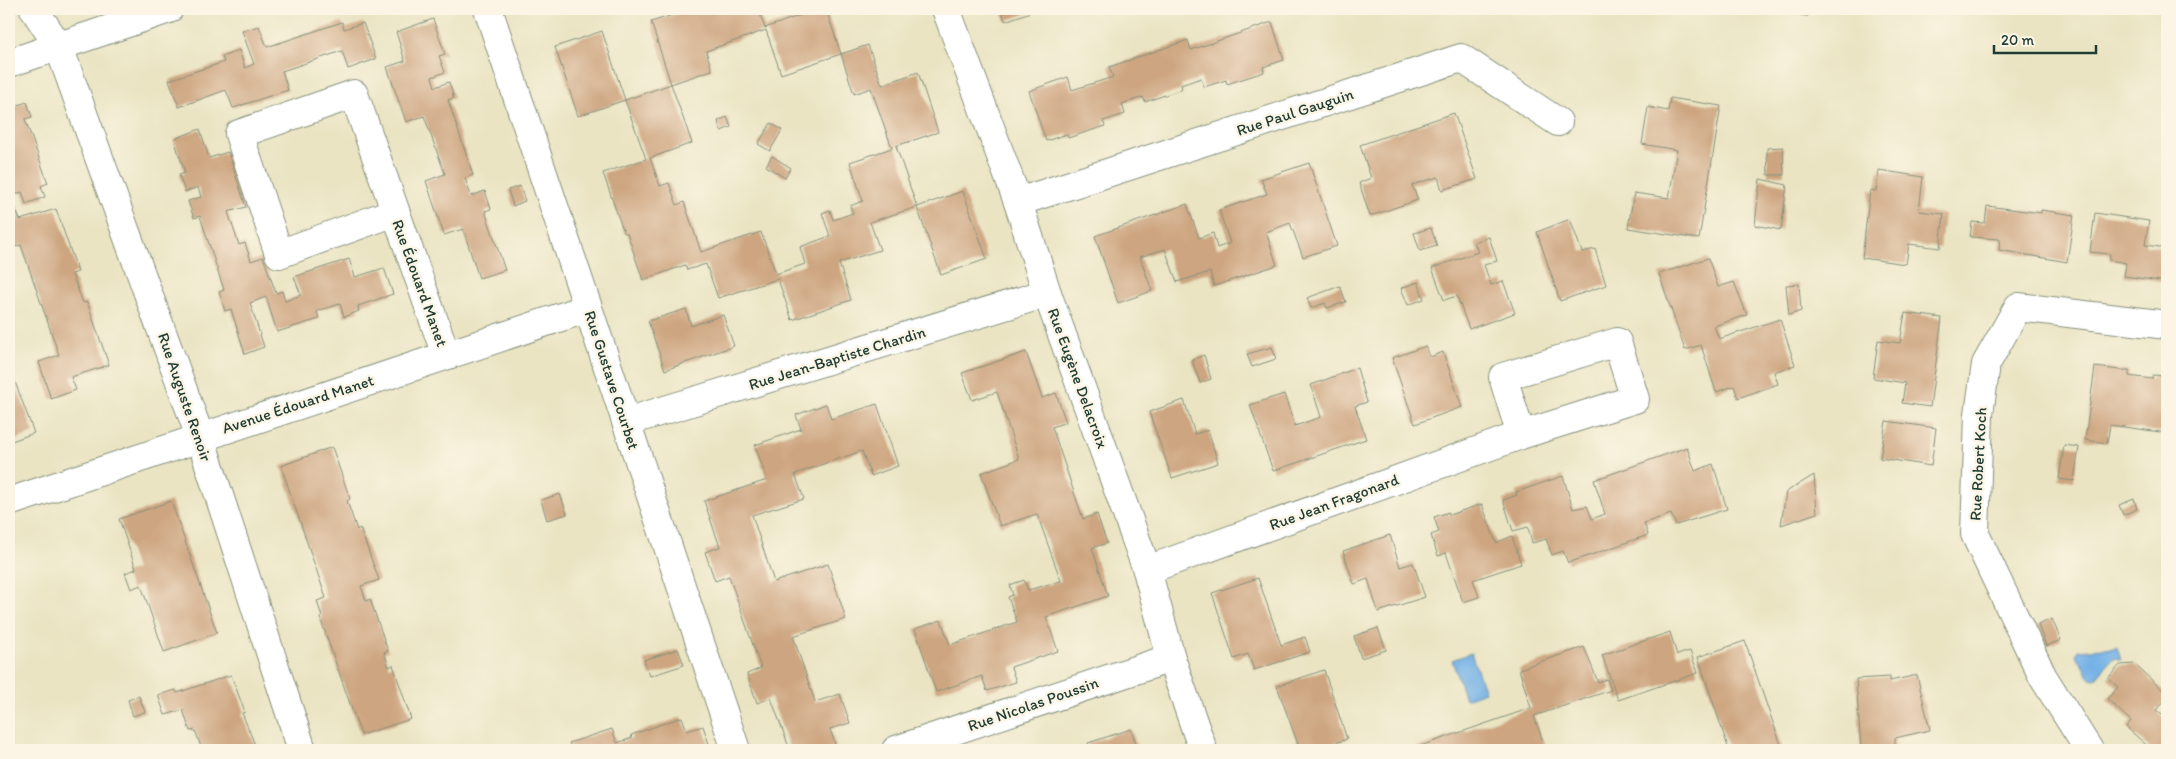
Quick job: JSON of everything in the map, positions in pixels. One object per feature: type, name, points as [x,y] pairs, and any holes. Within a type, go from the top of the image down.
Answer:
[{"type":"street","name":"Rue Auguste Renoir","points":[[34,9],[59,47],[200,436],[302,750]]},
{"type":"street","points":[[9,63],[169,9]]},
{"type":"street","name":"Rue Eugène Delacroix","points":[[946,9],[1018,202],[1047,293],[1147,570],[1171,658],[1203,750]]},
{"type":"street","name":"Rue Gustave Courbet","points":[[492,10],[588,308],[736,750]]},
{"type":"street","name":"Rue Paul Gauguin","points":[[1018,202],[1461,58],[1558,122]]},
{"type":"street","name":"Rue Édouard Manet","points":[[395,212],[280,254],[239,134],[354,94],[446,355]]},
{"type":"street","name":"Rue Jean-Baptiste Chardin","points":[[626,422],[1047,293]]},
{"type":"street","name":"Rue Robert Koch","points":[[2089,750],[2043,677],[1975,534],[1979,414],[1986,364],[2018,307],[2167,325]]},
{"type":"street","name":"Avenue Édouard Manet","points":[[9,502],[200,436],[588,308]]},
{"type":"street","name":"Rue Jean Fragonard","points":[[1147,570],[1521,435],[1635,399],[1617,342],[1503,377],[1521,435]]},
{"type":"street","name":"Rue Nicolas Poussin","points":[[896,750],[1171,658]]},
{"type":"water","points":[[2117,647],[2121,659],[2113,658],[2095,679],[2090,678],[2076,655],[2078,650]]},
{"type":"water","points":[[1471,653],[1485,692],[1465,699],[1452,660]]},
{"type":"building","points":[[691,9],[758,9],[765,28],[818,9],[826,9],[841,54],[781,74],[766,30],[706,51],[712,70],[671,84],[651,22]]},
{"type":"building","points":[[1001,9],[1039,9],[1005,21]]},
{"type":"building","points":[[1766,9],[1809,9],[1808,16]]},
{"type":"building","points":[[433,19],[445,54],[439,56],[445,72],[432,77],[435,87],[449,82],[454,98],[448,100],[473,175],[465,178],[471,196],[485,191],[491,209],[485,211],[505,270],[479,278],[463,229],[444,235],[426,181],[445,174],[424,116],[406,122],[387,67],[405,61],[396,32]]},
{"type":"building","points":[[342,22],[344,29],[363,23],[376,59],[348,69],[342,51],[282,71],[288,90],[233,108],[226,90],[179,107],[169,80],[224,62],[222,57],[239,50],[245,68],[254,64],[242,31],[259,26],[267,47]]},
{"type":"building","points":[[1272,22],[1284,60],[1263,67],[1264,72],[1227,84],[1226,80],[1204,87],[1201,78],[1181,85],[1182,89],[1145,102],[1143,97],[1122,104],[1125,114],[1103,121],[1105,126],[1068,138],[1067,134],[1046,141],[1029,91],[1068,77],[1072,90],[1113,77],[1109,67],[1188,40],[1191,50]]},
{"type":"building","points":[[602,31],[625,100],[578,116],[555,47]]},
{"type":"building","points":[[868,45],[882,85],[918,72],[938,132],[896,146],[917,207],[870,222],[880,250],[839,263],[851,300],[792,320],[778,279],[718,298],[706,264],[687,270],[685,265],[643,280],[603,173],[646,159],[625,100],[671,84],[692,143],[650,158],[660,186],[669,183],[677,205],[684,202],[701,252],[761,232],[776,274],[805,264],[800,247],[830,236],[822,213],[830,210],[833,220],[853,213],[850,206],[863,201],[850,162],[892,148],[871,88],[854,94],[841,54]]},
{"type":"building","points":[[1670,98],[1721,106],[1699,239],[1628,228],[1634,193],[1669,198],[1677,150],[1642,144],[1648,107],[1668,111]]},
{"type":"building","points":[[27,102],[32,117],[25,119],[48,183],[41,186],[45,197],[26,204],[22,192],[11,196],[20,220],[56,209],[78,272],[72,274],[83,303],[87,302],[109,365],[71,377],[76,390],[51,399],[39,362],[59,355],[21,245],[9,249],[9,108]]},
{"type":"building","points":[[1454,113],[1477,179],[1442,190],[1438,177],[1412,185],[1418,200],[1370,216],[1359,183],[1371,178],[1360,145]]},
{"type":"building","points":[[727,117],[731,127],[721,131],[718,121]]},
{"type":"building","points":[[771,123],[782,130],[770,151],[758,144]]},
{"type":"building","points":[[200,129],[209,158],[228,152],[246,207],[228,212],[239,245],[245,243],[251,261],[263,257],[276,293],[282,291],[285,301],[301,295],[294,277],[349,259],[355,277],[384,268],[393,294],[358,306],[359,311],[344,317],[340,304],[317,311],[319,319],[277,332],[266,297],[250,303],[264,347],[245,354],[231,309],[225,311],[219,292],[224,290],[200,216],[194,218],[188,201],[201,197],[198,187],[185,192],[179,175],[185,173],[174,139]]},
{"type":"building","points":[[1783,147],[1784,175],[1768,175],[1767,148]]},
{"type":"building","points":[[772,156],[791,168],[785,178],[766,166]]},
{"type":"building","points":[[1309,163],[1337,246],[1303,257],[1290,223],[1266,232],[1277,265],[1214,286],[1210,272],[1177,282],[1165,249],[1140,257],[1152,291],[1118,303],[1095,236],[1187,204],[1199,238],[1213,233],[1217,248],[1230,243],[1219,210],[1267,194],[1261,179]]},
{"type":"building","points":[[1879,170],[1923,177],[1919,211],[1944,214],[1940,248],[1909,244],[1906,264],[1862,258],[1870,190],[1876,191]]},
{"type":"building","points":[[1760,179],[1787,185],[1781,230],[1755,225]]},
{"type":"building","points":[[520,186],[525,201],[513,206],[508,190]]},
{"type":"building","points":[[963,191],[987,259],[941,275],[917,207]]},
{"type":"building","points":[[1987,206],[2041,213],[2041,210],[2074,215],[2067,262],[1999,250],[2000,239],[1970,237],[1972,222],[1985,223]]},
{"type":"building","points":[[2095,213],[2149,221],[2145,245],[2167,248],[2167,282],[2124,276],[2126,263],[2109,260],[2110,254],[2090,252]]},
{"type":"building","points":[[1570,219],[1582,252],[1595,249],[1606,285],[1560,301],[1537,232]]},
{"type":"building","points":[[1431,228],[1437,246],[1420,251],[1414,233]]},
{"type":"building","points":[[1489,237],[1497,261],[1484,265],[1491,285],[1503,281],[1515,313],[1469,329],[1457,296],[1444,300],[1432,268],[1478,252],[1474,242]]},
{"type":"building","points":[[1708,258],[1718,287],[1734,282],[1747,315],[1714,326],[1719,339],[1780,319],[1795,365],[1774,372],[1778,384],[1738,398],[1734,386],[1716,392],[1701,345],[1685,350],[1659,274]]},
{"type":"building","points":[[1418,282],[1424,299],[1408,305],[1401,288]]},
{"type":"building","points":[[1799,284],[1801,311],[1789,315],[1786,285]]},
{"type":"building","points":[[1340,286],[1346,302],[1327,308],[1325,303],[1311,308],[1307,298]]},
{"type":"building","points":[[686,309],[691,326],[723,315],[734,346],[665,370],[648,321]]},
{"type":"building","points":[[1905,313],[1942,318],[1930,407],[1902,403],[1905,383],[1873,378],[1878,340],[1900,343]]},
{"type":"building","points":[[1426,346],[1430,357],[1443,352],[1462,407],[1415,424],[1392,358]]},
{"type":"building","points":[[1272,347],[1276,359],[1252,367],[1247,354]]},
{"type":"building","points":[[1026,352],[1042,398],[1056,393],[1066,422],[1052,427],[1083,519],[1097,514],[1107,543],[1092,548],[1108,596],[1046,617],[1058,651],[1011,667],[1016,682],[987,691],[982,676],[936,692],[915,629],[941,620],[950,645],[1017,622],[1008,597],[1013,595],[1010,585],[1024,580],[1028,590],[1061,581],[1037,514],[1000,526],[981,473],[1019,459],[997,392],[972,400],[962,373]]},
{"type":"building","points":[[1204,355],[1211,379],[1200,383],[1192,360]]},
{"type":"building","points":[[2095,367],[2129,371],[2129,376],[2152,379],[2153,375],[2167,376],[2167,433],[2110,425],[2107,443],[2085,440]]},
{"type":"building","points":[[1357,368],[1367,402],[1355,406],[1366,439],[1273,471],[1250,405],[1284,394],[1295,426],[1321,417],[1311,385]]},
{"type":"building","points":[[11,371],[34,433],[9,442],[9,372]]},
{"type":"building","points":[[1184,400],[1195,434],[1208,430],[1218,463],[1172,478],[1149,412]]},
{"type":"building","points":[[826,404],[831,419],[877,404],[898,466],[871,476],[862,451],[829,462],[795,474],[804,499],[752,515],[774,582],[828,564],[846,619],[793,636],[815,702],[840,694],[850,723],[830,729],[836,747],[827,750],[790,750],[771,698],[757,703],[747,674],[761,668],[729,576],[715,581],[705,552],[720,547],[704,501],[767,480],[755,445],[801,429],[796,415]]},
{"type":"building","points":[[1886,421],[1936,428],[1931,466],[1880,458]]},
{"type":"building","points":[[2064,445],[2079,447],[2074,481],[2059,479]]},
{"type":"building","points":[[332,447],[350,499],[347,501],[357,530],[360,528],[379,580],[361,586],[366,601],[370,599],[388,651],[384,652],[389,667],[393,665],[411,719],[361,735],[320,618],[322,617],[317,601],[326,598],[281,466]]},
{"type":"building","points":[[1687,447],[1695,471],[1713,464],[1727,509],[1676,525],[1671,514],[1644,523],[1648,535],[1568,563],[1563,551],[1552,555],[1546,539],[1532,543],[1528,527],[1513,531],[1503,500],[1517,495],[1516,492],[1563,476],[1573,509],[1587,506],[1592,519],[1605,514],[1594,480]]},
{"type":"building","points":[[1814,475],[1817,513],[1781,525],[1786,492]]},
{"type":"building","points":[[560,494],[567,514],[547,520],[541,500]]},
{"type":"building","points":[[2134,499],[2137,509],[2123,515],[2119,505]]},
{"type":"building","points":[[171,501],[217,633],[164,652],[141,585],[131,589],[125,573],[136,569],[119,519]]},
{"type":"building","points":[[1482,504],[1496,543],[1512,536],[1521,564],[1473,580],[1479,597],[1463,602],[1446,553],[1438,556],[1431,535],[1439,532],[1434,517],[1449,512],[1449,515]]},
{"type":"building","points":[[1390,535],[1400,567],[1413,563],[1425,597],[1378,612],[1368,579],[1354,584],[1343,551]]},
{"type":"building","points":[[1258,578],[1281,645],[1305,637],[1310,652],[1254,670],[1248,654],[1234,659],[1212,593]]},
{"type":"building","points":[[2052,619],[2061,640],[2046,646],[2038,625]]},
{"type":"building","points":[[1378,628],[1386,650],[1361,658],[1354,636]]},
{"type":"building","points":[[1670,632],[1677,655],[1690,651],[1698,673],[1618,700],[1602,655]]},
{"type":"building","points":[[1745,641],[1783,750],[1729,750],[1698,657]]},
{"type":"building","points":[[1584,647],[1598,682],[1607,679],[1611,690],[1534,716],[1546,750],[1409,750],[1531,708],[1519,669]]},
{"type":"building","points":[[678,649],[684,665],[650,676],[644,660]]},
{"type":"building","points":[[2134,664],[2167,694],[2167,698],[2156,710],[2167,719],[2167,750],[2152,750],[2126,727],[2131,721],[2107,699],[2118,687],[2108,678],[2120,665]]},
{"type":"building","points":[[1324,670],[1347,739],[1335,743],[1338,750],[1300,750],[1277,686]]},
{"type":"building","points":[[231,675],[245,712],[242,713],[257,750],[202,750],[195,730],[190,731],[183,710],[165,715],[158,695],[176,690],[177,693]]},
{"type":"building","points":[[1917,675],[1930,730],[1895,738],[1895,750],[1861,750],[1856,679],[1890,677],[1890,681]]},
{"type":"building","points":[[139,696],[145,712],[133,716],[128,700]]},
{"type":"building","points":[[682,717],[687,731],[703,726],[711,750],[572,750],[569,743],[612,729],[617,743],[632,738],[631,735]]},
{"type":"building","points":[[1131,729],[1138,750],[1090,750],[1088,743]]}]
